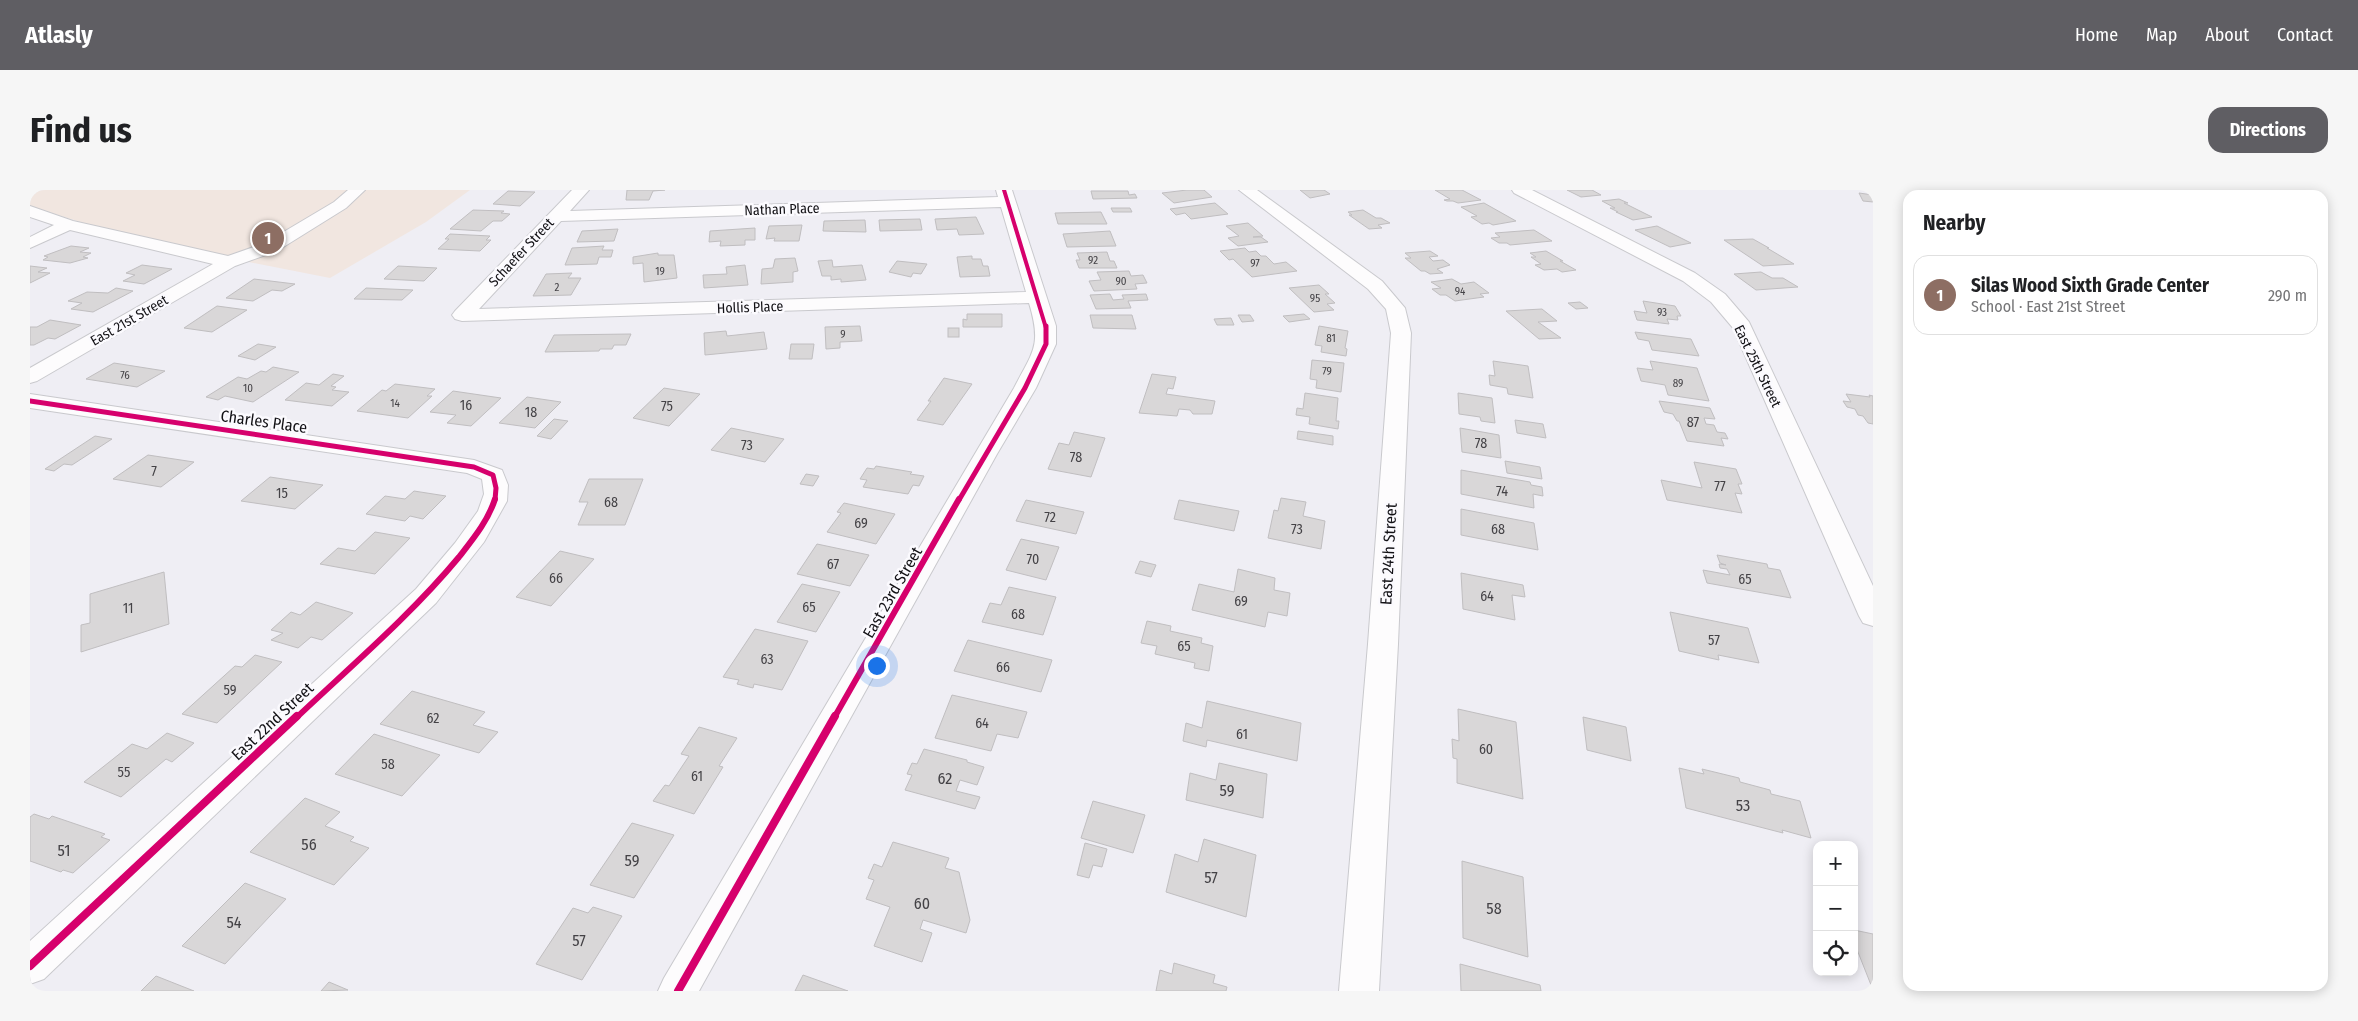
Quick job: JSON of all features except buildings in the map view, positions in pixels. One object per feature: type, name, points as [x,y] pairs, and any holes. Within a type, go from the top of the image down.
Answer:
[{"type":"street","name":"East 21st Street","points":[[30,378],[229,262],[272,247],[340,204],[357,190]]},
{"type":"street","name":"Schaefer Street","points":[[462,315],[581,190]]},
{"type":"street","name":"East 24th Street","points":[[1247,190],[1348,263],[1375,285],[1395,308],[1401,333],[1383,644],[1359,991]]},
{"type":"street","name":"East 25th Street","points":[[1520,190],[1689,277],[1718,298],[1742,326],[1873,616]]},
{"type":"street","name":"Nathan Place","points":[[555,216],[1006,196]]},
{"type":"street","name":"East 23rd Street","points":[[678,991],[903,601],[985,454],[1025,388],[1046,344],[1046,326],[1006,196]]},
{"type":"street","points":[[30,211],[68,225],[229,262]]},
{"type":"street","points":[[30,243],[68,225]]},
{"type":"street","name":"Hollis Place","points":[[462,315],[1038,297]]},
{"type":"street","name":"Charles Place","points":[[30,401],[449,462],[474,467],[493,475]]},
{"type":"street","name":"East 22nd Street","points":[[30,966],[426,596],[481,526],[495,502],[497,487],[493,475]]},
{"type":"shaded area","points":[[30,190],[470,190],[426,222],[330,278],[172,247],[99,228],[30,206]]},
{"type":"cycle path","points":[[678,991],[985,454],[1025,388],[1046,344],[1046,326],[1004,190]]},
{"type":"cycle path","points":[[30,401],[449,462],[474,467],[493,475],[496,485],[495,501],[484,523],[426,596],[30,966]]},
{"type":"place","name":"Silas Wood Sixth Grade Center","points":[[268,238]]}]
